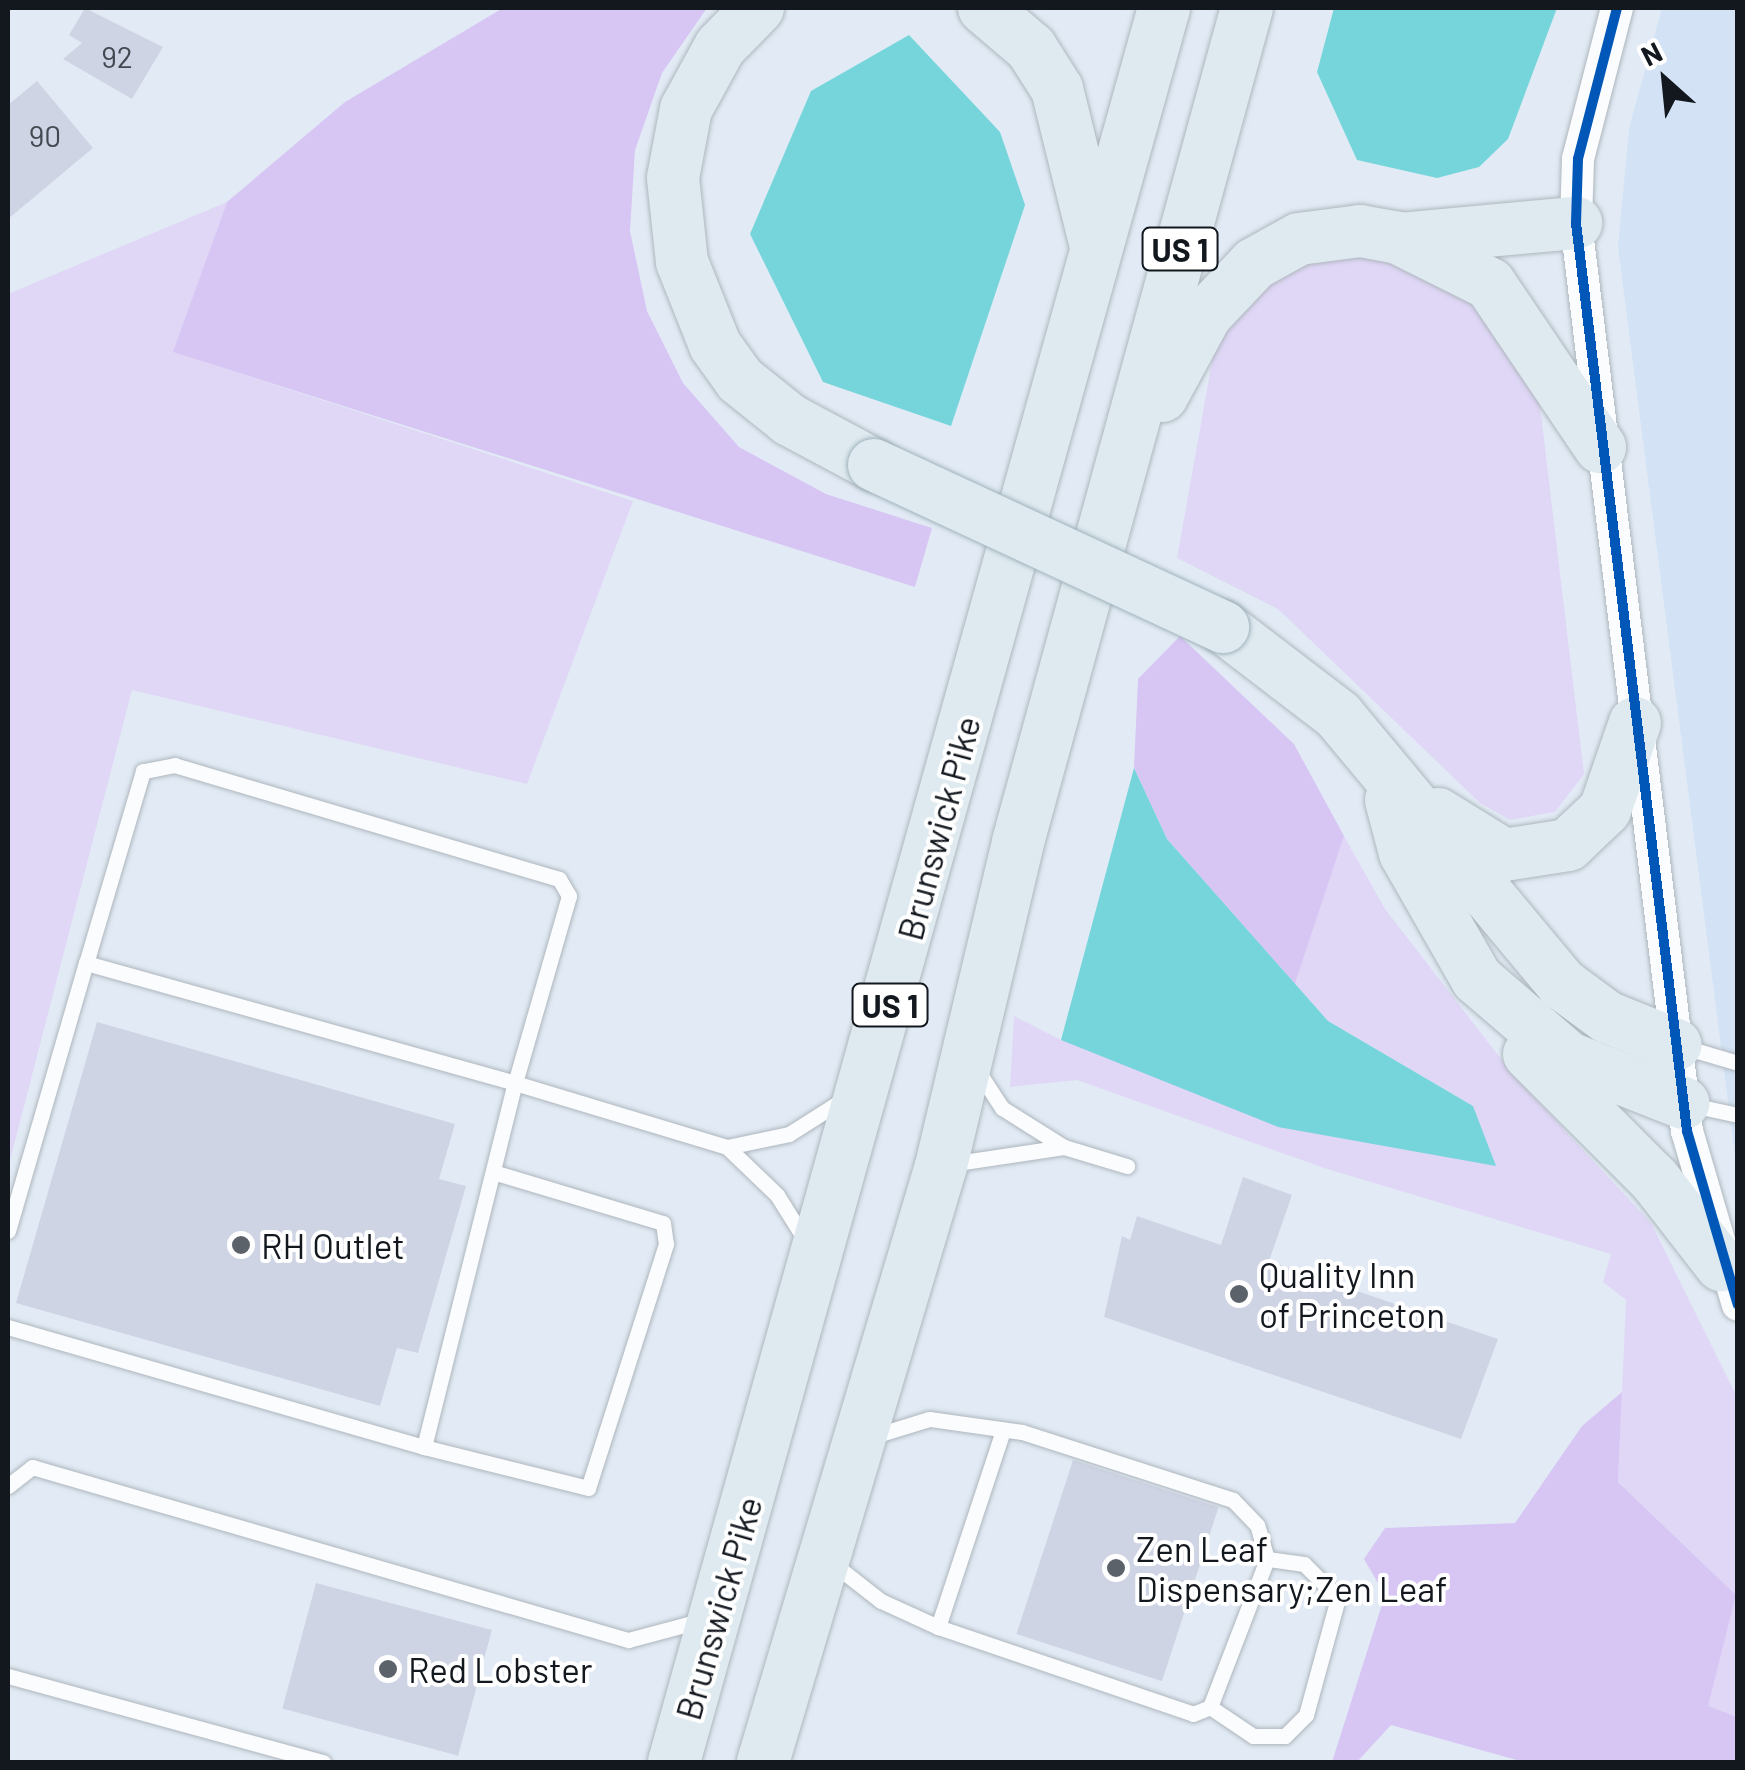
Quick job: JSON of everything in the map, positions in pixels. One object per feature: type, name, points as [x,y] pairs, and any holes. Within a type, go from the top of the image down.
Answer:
[{"type":"highway","points":[[984,8],[1031,48],[1058,89],[1096,244]]},
{"type":"highway","name":"Brunswick Pike","points":[[674,1762],[874,1071],[1096,244],[1164,8]]},
{"type":"highway","name":"US 1","points":[[763,1762],[941,1166],[966,1052],[1113,490],[1247,8]]},
{"type":"highway","points":[[755,13],[701,75],[678,140],[682,262],[715,345],[740,380],[790,420],[874,465],[1223,627],[1320,697],[1562,984],[1608,1017],[1676,1045]]},
{"type":"highway","points":[[1113,490],[1206,315],[1254,264],[1319,234],[1398,238],[1576,224]]},
{"type":"highway","points":[[1398,238],[1490,284],[1529,330],[1600,447]]},
{"type":"highway","points":[[1385,775],[1480,846],[1543,854],[1598,820],[1634,723]]},
{"type":"highway","points":[[1385,775],[1405,853],[1476,979],[1529,1054],[1654,1180],[1732,1266]]},
{"type":"highway","points":[[1476,979],[1569,1058],[1684,1103]]},
{"type":"street","points":[[1617,8],[1578,159],[1576,224],[1600,447],[1684,1103],[1732,1266]]},
{"type":"lane","points":[[8,1231],[143,771],[175,765],[559,879],[569,896],[515,1083],[424,1447]]},
{"type":"lane","points":[[86,963],[515,1083],[727,1147],[777,1195],[818,1264]]},
{"type":"lane","points":[[1676,1045],[1738,1063]]},
{"type":"lane","points":[[966,1052],[1002,1108],[1064,1147],[1127,1166]]},
{"type":"lane","points":[[727,1147],[789,1134],[874,1071]]},
{"type":"lane","points":[[1684,1103],[1738,1115]]},
{"type":"lane","points":[[941,1166],[1064,1147]]},
{"type":"lane","points":[[8,1327],[424,1447],[588,1488],[666,1244],[664,1223],[493,1172]]},
{"type":"lane","points":[[861,1442],[929,1419],[1003,1430],[1234,1500],[1258,1525],[1266,1558],[1210,1708]]},
{"type":"lane","points":[[938,1626],[1003,1430]]},
{"type":"lane","points":[[8,1486],[32,1467],[628,1640],[717,1614]]},
{"type":"lane","points":[[824,1556],[881,1601],[938,1626],[1193,1714],[1210,1708]]},
{"type":"lane","points":[[1210,1708],[1252,1736],[1285,1736],[1306,1715],[1338,1598],[1304,1564],[1266,1558]]},
{"type":"lane","points":[[8,1676],[323,1762]]},
{"type":"shaded area","points":[[503,8],[707,8],[662,73],[635,150],[630,231],[647,311],[683,383],[739,447],[826,494],[932,528],[915,587],[173,352],[227,202],[345,102]]},
{"type":"shaded area","points":[[1662,8],[1737,8],[1737,1171],[1618,247],[1629,128]]},
{"type":"shaded area","points":[[227,202],[174,352],[633,501],[527,784],[132,690],[8,1168],[8,294]]},
{"type":"shaded area","points":[[1333,245],[1458,274],[1538,389],[1584,774],[1555,812],[1510,820],[1480,803],[1278,609],[1177,558],[1217,333],[1237,295]]},
{"type":"shaded area","points":[[1180,636],[1294,744],[1344,836],[1295,984],[1167,839],[1134,768],[1138,679]]},
{"type":"shaded area","points":[[1344,836],[1385,909],[1515,1077],[1651,1223],[1737,1397],[1737,1717],[1707,1707],[1736,1595],[1618,1482],[1626,1300],[1603,1282],[1611,1254],[1324,1168],[1077,1080],[1010,1087],[1014,1016],[1061,1040],[1473,1106],[1328,1021],[1295,984]]},
{"type":"shaded area","points":[[1622,1392],[1618,1482],[1736,1595],[1708,1706],[1737,1717],[1737,1762],[1524,1762],[1391,1725],[1357,1762],[1332,1762],[1385,1595],[1364,1559],[1385,1528],[1515,1523],[1582,1426]]},
{"type":"water","points":[[1334,8],[1557,8],[1508,139],[1479,167],[1437,178],[1357,160],[1317,72]]},
{"type":"water","points":[[909,35],[1000,132],[1025,205],[951,426],[823,382],[750,234],[811,91]]},
{"type":"water","points":[[1134,768],[1167,839],[1328,1021],[1473,1106],[1496,1166],[1278,1127],[1061,1040]]},
{"type":"building","points":[[85,8],[163,47],[132,99],[63,59],[82,43],[69,35]]},
{"type":"building","points":[[37,81],[93,148],[8,219],[8,105]]},
{"type":"building","name":"RH Outlet","points":[[97,1022],[455,1124],[439,1179],[466,1186],[418,1353],[397,1348],[380,1406],[16,1303]]},
{"type":"building","name":"Quality Inn of Princeton","points":[[1243,1177],[1292,1195],[1269,1261],[1498,1339],[1461,1439],[1104,1317],[1122,1236],[1130,1240],[1137,1216],[1221,1245]]},
{"type":"building","name":"Zen Leaf Dispensary;Zen Leaf","points":[[1073,1460],[1219,1507],[1162,1681],[1016,1634]]},
{"type":"building","name":"Red Lobster","points":[[316,1583],[492,1630],[458,1756],[282,1709]]},
{"type":"cycle path","points":[[1617,8],[1578,159],[1576,223],[1687,1131],[1738,1305]]},
{"type":"place","name":"RH Outlet","points":[[241,1245]]},
{"type":"place","name":"Quality Inn of Princeton","points":[[1239,1294]]},
{"type":"place","name":"Zen Leaf Dispensary;Zen Leaf","points":[[1116,1568]]},
{"type":"place","name":"Red Lobster","points":[[388,1669]]}]
